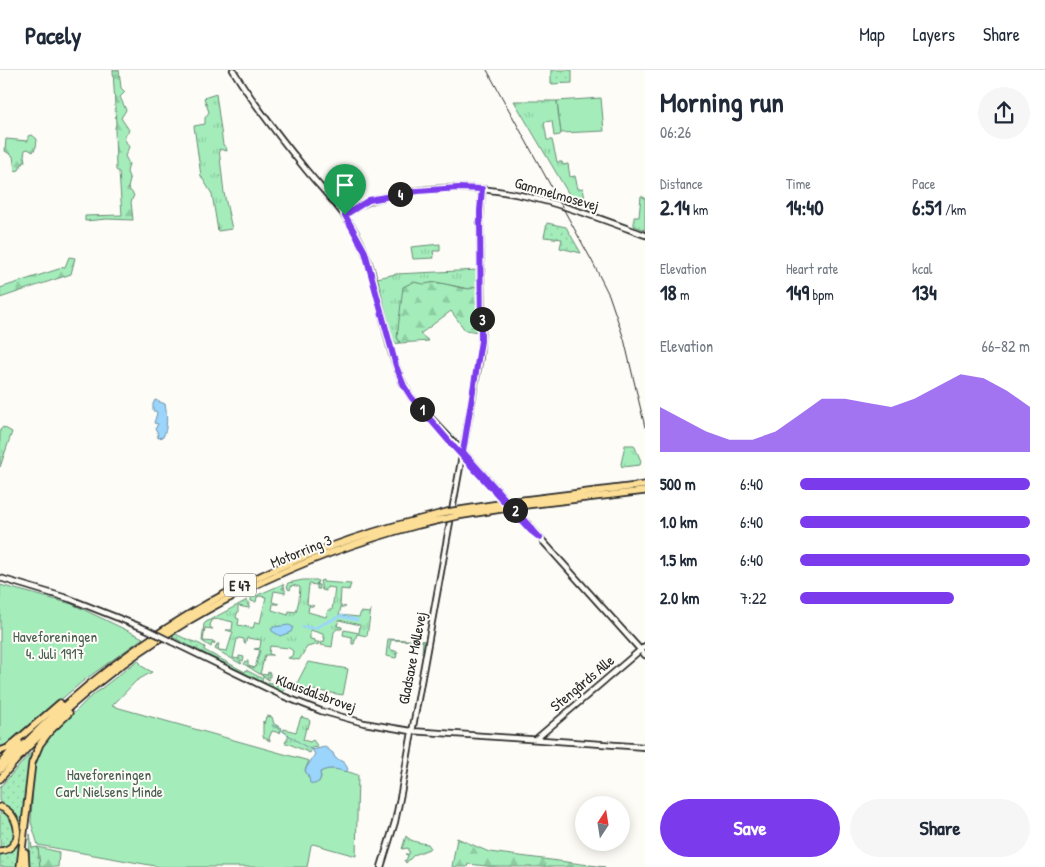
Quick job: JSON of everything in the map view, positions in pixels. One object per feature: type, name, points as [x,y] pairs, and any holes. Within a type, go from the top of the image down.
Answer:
[{"type":"highway","name":"Motorring 3","points":[[0,779],[48,728],[106,677],[178,627],[227,598],[268,578],[353,544],[447,512],[645,485]]},
{"type":"highway","name":"Motorring 3","points":[[525,502],[645,491]]},
{"type":"highway","name":"Motorring 3","points":[[0,770],[41,725],[83,688],[139,646],[208,603],[249,581],[338,543],[378,529],[417,522]]},
{"type":"highway","points":[[20,867],[32,763],[40,744],[50,731],[106,677]]},
{"type":"highway","points":[[0,751],[8,748],[63,701],[83,688]]},
{"type":"highway","points":[[0,764],[37,723]]},
{"type":"highway","points":[[0,807],[12,814],[17,831],[13,845],[5,851],[0,851]]},
{"type":"highway","points":[[26,867],[27,809]]},
{"type":"street","points":[[233,70],[304,167],[345,215],[365,252],[399,376],[411,397],[645,655]]},
{"type":"street","name":"Gammelmosevej","points":[[345,215],[369,200],[387,196],[437,188],[482,189],[544,200],[645,236]]},
{"type":"street","name":"Gladsaxe Møllevej","points":[[381,867],[398,807],[463,454],[481,341],[480,211],[482,189]]},
{"type":"street","name":"Klausdalsbrovej","points":[[0,578],[69,598],[146,629],[299,703],[361,722],[411,731],[645,747]]},
{"type":"street","name":"Stengårds Alle","points":[[536,740],[645,646]]},
{"type":"green space","points":[[113,70],[119,70],[121,88],[125,92],[120,97],[126,110],[121,118],[129,130],[124,138],[129,147],[125,156],[129,164],[127,172],[130,180],[128,188],[134,195],[131,202],[133,220],[107,219],[85,221],[85,216],[122,215],[119,172],[116,170]]},
{"type":"green space","points":[[551,70],[572,70],[572,83],[551,84]]},
{"type":"green space","points":[[216,94],[223,145],[227,151],[219,149],[224,193],[232,229],[218,231],[212,194],[201,176],[194,126],[205,124],[205,118],[209,112],[204,98]]},
{"type":"green space","points":[[601,98],[604,131],[561,133],[557,101]]},
{"type":"green space","points":[[514,101],[557,101],[561,133],[554,136],[552,121],[544,122],[547,140],[552,140],[557,162],[562,162],[563,165],[568,164],[570,177],[575,176],[578,189],[583,188],[586,205],[574,203]]},
{"type":"green space","points":[[32,135],[37,139],[36,147],[33,152],[28,149],[25,150],[25,161],[19,170],[15,171],[13,156],[5,151],[6,139],[28,141],[28,136]]},
{"type":"green space","points":[[641,196],[645,198],[645,230],[634,226],[634,217],[639,217]]},
{"type":"green space","points":[[547,223],[566,227],[581,253],[560,248],[562,239],[544,237]]},
{"type":"green space","points":[[440,244],[440,251],[433,251],[434,258],[413,259],[411,247]]},
{"type":"green space","points":[[69,257],[75,258],[71,274],[0,298],[0,288],[65,267]]},
{"type":"green space","points":[[479,270],[478,286],[469,289],[436,282],[424,284],[413,282],[403,287],[397,337],[400,343],[394,344],[377,278],[396,274]]},
{"type":"green space","points":[[413,282],[443,283],[468,288],[478,286],[479,332],[465,330],[451,311],[420,334],[429,341],[400,343],[397,337],[402,287]]},
{"type":"green space","points":[[3,427],[12,432],[0,467],[0,430]]},
{"type":"green space","points":[[625,445],[634,445],[641,461],[640,465],[622,467]]},
{"type":"green space","points":[[303,580],[317,580],[316,584],[319,585],[320,589],[317,589],[317,585],[309,584],[307,604],[314,606],[309,606],[308,612],[326,617],[328,610],[332,610],[335,588],[327,587],[326,591],[322,590],[320,581],[351,584],[349,590],[341,589],[340,606],[346,607],[341,607],[339,615],[359,617],[361,612],[369,613],[371,609],[367,636],[357,634],[354,644],[352,644],[352,637],[343,635],[344,630],[359,633],[360,625],[339,620],[337,626],[342,627],[342,629],[337,629],[334,632],[332,647],[321,645],[325,637],[323,637],[323,634],[310,630],[310,639],[319,642],[319,644],[307,647],[299,660],[288,658],[292,656],[293,651],[289,648],[270,646],[269,654],[273,655],[265,655],[260,674],[267,675],[268,672],[270,673],[270,677],[267,677],[269,680],[244,664],[248,661],[248,666],[255,668],[260,650],[254,649],[260,648],[261,640],[247,638],[245,644],[244,639],[237,639],[233,658],[239,659],[239,656],[244,657],[243,661],[240,660],[241,664],[215,649],[217,644],[219,644],[219,650],[227,651],[233,632],[226,630],[232,630],[233,622],[220,619],[211,620],[210,627],[213,629],[205,628],[203,641],[215,642],[214,644],[212,643],[211,647],[202,641],[204,624],[206,622],[247,600],[250,604],[247,604],[249,608],[238,606],[236,618],[239,619],[238,625],[253,628],[255,622],[260,623],[266,597],[257,597],[256,602],[251,601],[251,598],[283,584],[285,588],[283,587],[282,589],[285,589],[285,593],[274,591],[272,602],[279,604],[273,604],[272,610],[288,615],[289,611],[296,612],[300,587],[292,585],[290,590],[287,584]]},
{"type":"green space","name":"Haveforeningen 4. Juli 1917","points":[[0,585],[72,604],[143,638],[83,681],[12,741],[0,748]]},
{"type":"green space","points":[[176,634],[202,645],[205,647],[204,650],[245,672],[246,670],[263,679],[262,681],[266,683],[272,683],[272,685],[276,686],[277,684],[285,685],[283,692],[172,637]]},
{"type":"green space","points":[[388,639],[426,641],[423,654],[423,641],[391,640],[389,649],[398,652],[395,654],[397,655],[396,658],[386,656]]},
{"type":"green space","name":"Haveforeningen Carl Nielsens Minde","points":[[138,660],[143,667],[152,672],[136,681],[112,706],[309,761],[305,770],[309,778],[319,782],[320,772],[330,769],[339,769],[358,775],[356,856],[313,844],[311,845],[307,867],[161,867],[38,845],[31,822],[33,778],[37,758],[44,743],[88,699]]},
{"type":"green space","points":[[308,662],[348,669],[343,695],[295,687]]},
{"type":"green space","points":[[266,717],[272,717],[274,724],[282,728],[280,733],[272,731],[269,738],[270,741],[263,737],[263,721],[264,724]]},
{"type":"green space","points":[[301,717],[310,721],[303,740],[310,742],[313,740],[318,747],[311,748],[310,753],[285,743],[289,735],[283,731],[284,729],[296,732]]},
{"type":"green space","points":[[40,743],[34,755],[19,867],[0,867],[0,853],[10,850],[18,829],[18,817],[9,808],[0,805],[0,787]]},
{"type":"green space","points":[[0,809],[10,815],[16,831],[12,845],[0,850]]},
{"type":"green space","points":[[30,834],[32,848],[38,847],[40,867],[29,867]]},
{"type":"green space","points":[[406,836],[413,841],[428,844],[430,847],[414,855],[406,863],[404,860],[406,861],[408,855],[405,854],[410,852],[408,848],[402,849]]},
{"type":"green space","points":[[457,838],[489,852],[605,867],[495,867],[468,864],[467,867],[452,867]]},
{"type":"green space","points":[[38,847],[59,852],[58,867],[40,867]]},
{"type":"water","points":[[155,400],[165,404],[166,413],[165,433],[163,437],[158,438],[155,429],[158,424],[154,423],[157,413],[153,411]]},
{"type":"water","points":[[289,625],[293,627],[291,632],[280,636],[271,629],[274,627]]},
{"type":"water","points":[[325,747],[333,753],[335,758],[344,762],[348,769],[346,772],[333,769],[324,770],[320,772],[318,782],[315,784],[310,783],[305,770],[315,754],[312,750]]},
{"type":"waterway","points":[[330,621],[340,616],[357,620]]},
{"type":"waterway","points":[[303,627],[315,628],[329,621]]},
{"type":"waterway","points":[[272,725],[312,750]]},
{"type":"tram line","points":[[487,70],[609,295],[624,339],[645,427]]},
{"type":"route","points":[[431,189],[482,189],[480,211],[482,329],[480,356],[463,452],[540,538],[531,531],[453,446],[437,425],[411,397],[404,386],[396,366],[365,252],[345,215],[360,204],[387,196],[431,189]]}]
